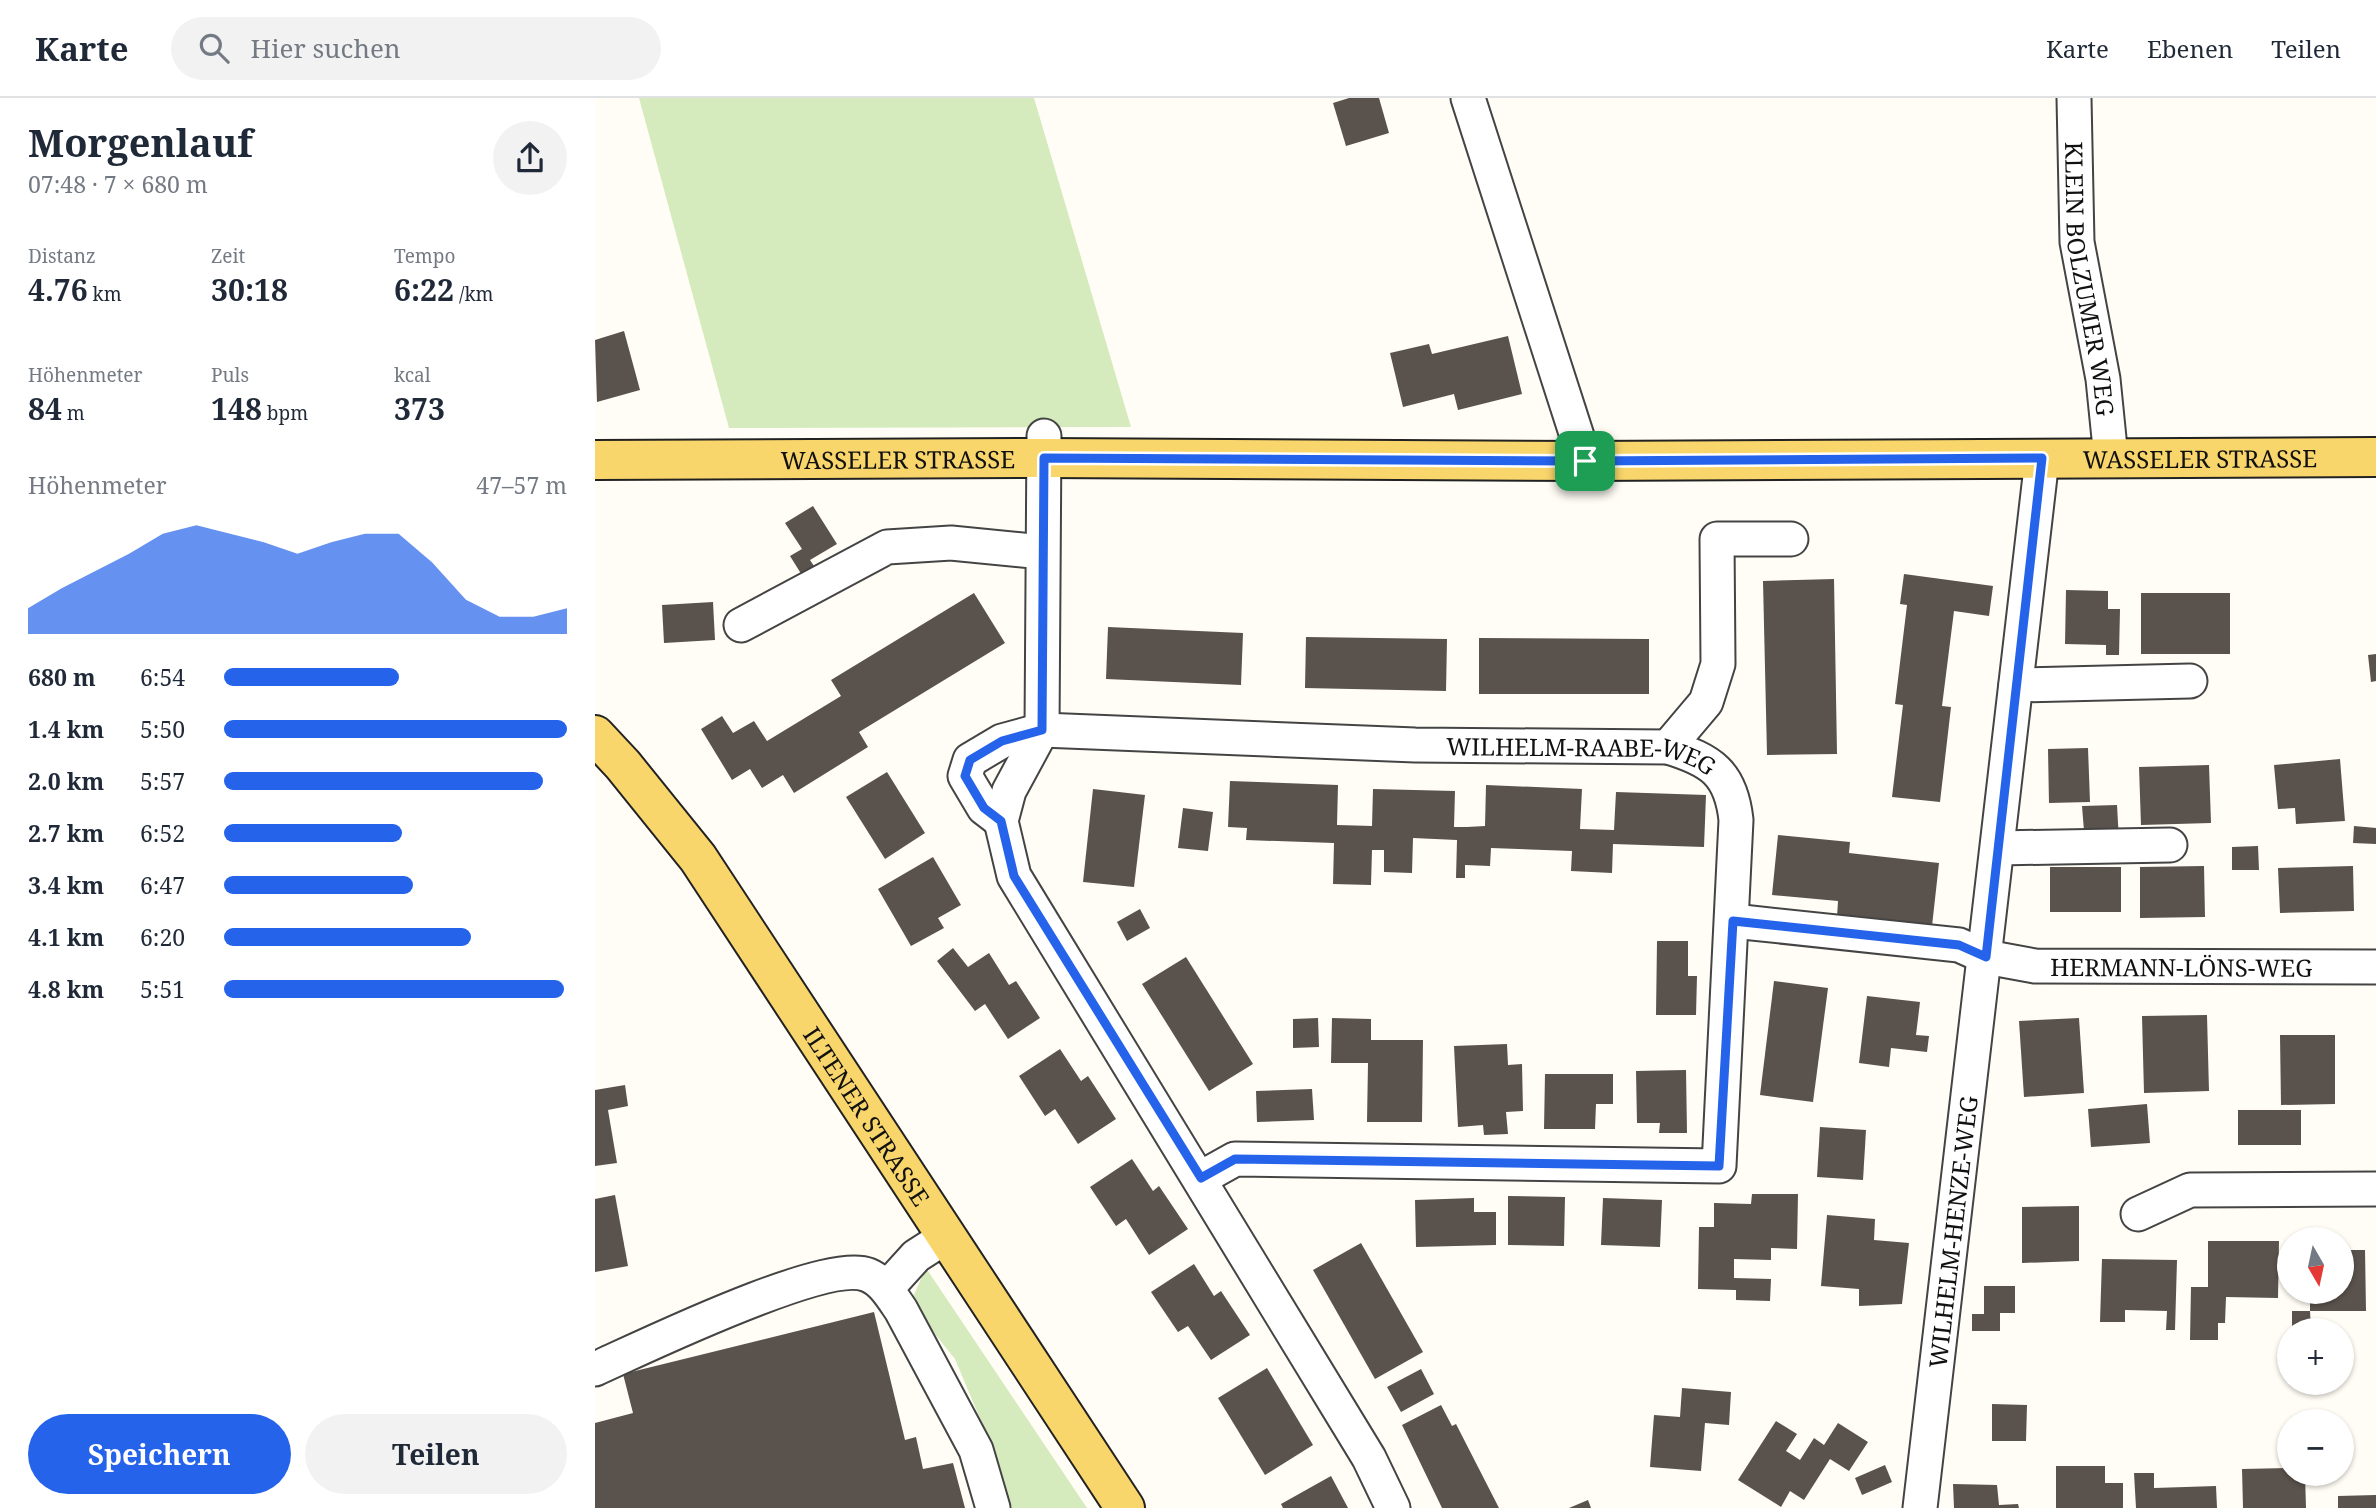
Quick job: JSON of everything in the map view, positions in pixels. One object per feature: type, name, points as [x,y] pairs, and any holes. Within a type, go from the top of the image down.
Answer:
[{"type":"main road","name":"WASSELER STRASSE","points":[[595,460],[1044,447],[1585,461],[2376,457]]},
{"type":"main road","name":"ILTENER STRASSE","points":[[595,735],[698,858],[1125,1508]]},
{"type":"street","points":[[1468,98],[1585,461]]},
{"type":"street","name":"KLEIN BOLZUMER WEG","points":[[2074,98],[2077,242],[2103,379],[2111,458]]},
{"type":"street","points":[[1044,447],[1042,730],[1009,791],[1001,821],[1014,876],[1201,1178],[1369,1458],[1393,1508]]},
{"type":"street","name":"WILHELM-HENZE-WEG","points":[[1920,1508],[1999,848],[2042,458]]},
{"type":"street","points":[[1668,747],[1706,702],[1717,664],[1717,539],[1791,538]]},
{"type":"street","points":[[741,625],[887,547],[951,543],[1042,552]]},
{"type":"street","points":[[2016,685],[2190,681]]},
{"type":"street","name":"WILHELM-RAABE-WEG","points":[[1001,821],[984,808],[965,776],[970,760],[1002,741],[1042,730],[1415,745],[1668,747],[1701,757],[1718,771],[1734,801],[1733,921],[1719,1166],[1235,1159],[1201,1178]]},
{"type":"street","points":[[1999,848],[2170,845]]},
{"type":"street","points":[[1733,921],[1959,945],[1986,957]]},
{"type":"street","name":"HERMANN-LÖNS-WEG","points":[[1986,957],[2035,966],[2376,967]]},
{"type":"street","points":[[2138,1214],[2190,1190],[2376,1189]]},
{"type":"street","points":[[887,1289],[916,1256],[947,1236]]},
{"type":"street","points":[[595,1369],[758,1297],[845,1272],[868,1275],[887,1289],[976,1450],[993,1508]]},
{"type":"green space","points":[[639,98],[1034,98],[1131,427],[729,428]]},
{"type":"green space","points":[[926,1268],[1087,1508],[1009,1508],[994,1452],[955,1359],[914,1308],[912,1299]]},
{"type":"building","points":[[1349,98],[1379,98],[1389,133],[1346,146],[1333,103]]},
{"type":"building","points":[[624,331],[640,390],[597,402],[595,340]]},
{"type":"building","points":[[1508,336],[1522,394],[1458,410],[1454,394],[1403,407],[1390,353],[1429,344],[1432,354]]},
{"type":"building","points":[[813,506],[837,544],[810,560],[818,572],[805,580],[790,556],[802,549],[785,523]]},
{"type":"building","points":[[1904,574],[1993,586],[1989,616],[1954,611],[1942,706],[1951,707],[1940,802],[1892,797],[1903,705],[1895,704],[1907,605],[1900,604]]},
{"type":"building","points":[[1834,579],[1837,754],[1767,755],[1763,581]]},
{"type":"building","points":[[2066,590],[2108,591],[2108,609],[2120,609],[2119,655],[2106,655],[2106,645],[2065,644]]},
{"type":"building","points":[[974,593],[1005,643],[859,732],[868,747],[794,793],[783,775],[762,788],[750,769],[732,780],[701,729],[722,716],[733,733],[754,721],[767,741],[841,696],[831,680]]},
{"type":"building","points":[[2141,593],[2230,593],[2230,654],[2141,654]]},
{"type":"building","points":[[713,602],[715,640],[664,643],[662,605]]},
{"type":"building","points":[[1108,627],[1243,633],[1241,685],[1106,679]]},
{"type":"building","points":[[1306,637],[1447,639],[1446,691],[1305,688]]},
{"type":"building","points":[[1479,638],[1649,639],[1649,694],[1479,694]]},
{"type":"building","points":[[2376,654],[2376,681],[2371,682],[2368,655]]},
{"type":"building","points":[[2088,748],[2090,802],[2049,803],[2048,749]]},
{"type":"building","points":[[2340,759],[2345,821],[2296,824],[2295,808],[2278,809],[2274,765]]},
{"type":"building","points":[[2209,765],[2211,823],[2141,825],[2139,767]]},
{"type":"building","points":[[887,772],[925,833],[885,859],[846,797]]},
{"type":"building","points":[[1230,781],[1338,785],[1337,825],[1372,826],[1373,789],[1455,791],[1454,827],[1467,827],[1485,826],[1486,785],[1582,789],[1580,829],[1614,830],[1616,792],[1706,795],[1704,847],[1613,844],[1612,873],[1571,871],[1572,851],[1491,848],[1490,866],[1465,865],[1465,878],[1456,878],[1457,840],[1413,838],[1412,873],[1384,872],[1384,850],[1372,850],[1371,885],[1333,884],[1334,843],[1246,840],[1247,828],[1228,827]]},
{"type":"building","points":[[1093,789],[1145,795],[1134,887],[1083,882]]},
{"type":"building","points":[[2117,805],[2119,841],[2085,843],[2082,806]]},
{"type":"building","points":[[1183,808],[1213,812],[1208,851],[1178,848]]},
{"type":"building","points":[[2354,826],[2376,828],[2376,844],[2353,843]]},
{"type":"building","points":[[1778,835],[1850,842],[1849,853],[1939,863],[1932,926],[1837,917],[1838,901],[1772,895]]},
{"type":"building","points":[[2258,846],[2259,870],[2232,870],[2232,847]]},
{"type":"building","points":[[933,857],[961,905],[938,918],[944,928],[911,946],[878,889]]},
{"type":"building","points":[[2204,866],[2205,917],[2140,918],[2140,867]]},
{"type":"building","points":[[2353,866],[2354,911],[2280,913],[2278,868]]},
{"type":"building","points":[[2050,867],[2121,867],[2121,912],[2050,912]]},
{"type":"building","points":[[1140,909],[1150,928],[1127,941],[1117,922]]},
{"type":"building","points":[[1657,941],[1688,941],[1688,976],[1697,976],[1696,1015],[1656,1015]]},
{"type":"building","points":[[953,948],[968,967],[989,953],[1009,985],[1016,981],[1040,1018],[1008,1039],[985,1004],[975,1011],[937,961]]},
{"type":"building","points":[[1186,957],[1253,1064],[1209,1091],[1142,984]]},
{"type":"building","points":[[1774,981],[1828,988],[1813,1102],[1760,1095]]},
{"type":"building","points":[[1867,996],[1920,1002],[1916,1035],[1929,1036],[1927,1052],[1891,1048],[1889,1067],[1859,1063]]},
{"type":"building","points":[[2207,1015],[2209,1091],[2144,1093],[2142,1016]]},
{"type":"building","points":[[1318,1018],[1319,1047],[1293,1048],[1293,1019]]},
{"type":"building","points":[[1332,1018],[1371,1019],[1371,1040],[1423,1040],[1422,1122],[1367,1122],[1368,1063],[1331,1063]]},
{"type":"building","points":[[2079,1018],[2084,1093],[2024,1097],[2019,1021]]},
{"type":"building","points":[[2280,1035],[2335,1035],[2335,1104],[2281,1105]]},
{"type":"building","points":[[1507,1044],[1508,1065],[1522,1064],[1523,1111],[1506,1112],[1508,1134],[1484,1135],[1483,1125],[1458,1127],[1454,1046]]},
{"type":"building","points":[[1060,1049],[1081,1081],[1088,1076],[1116,1119],[1078,1144],[1055,1109],[1045,1116],[1019,1076]]},
{"type":"building","points":[[1686,1070],[1687,1133],[1659,1133],[1660,1123],[1637,1123],[1636,1071]]},
{"type":"building","points":[[1545,1074],[1613,1074],[1613,1104],[1596,1104],[1595,1129],[1544,1129]]},
{"type":"building","points":[[625,1085],[628,1106],[608,1110],[617,1163],[595,1166],[595,1090]]},
{"type":"building","points":[[1312,1089],[1314,1120],[1257,1122],[1256,1091]]},
{"type":"building","points":[[2147,1104],[2150,1143],[2091,1147],[2088,1109]]},
{"type":"building","points":[[2238,1110],[2301,1110],[2301,1145],[2238,1145]]},
{"type":"building","points":[[1820,1127],[1866,1130],[1863,1180],[1817,1177]]},
{"type":"building","points":[[1132,1159],[1153,1191],[1159,1186],[1188,1229],[1149,1255],[1126,1219],[1116,1226],[1090,1187]]},
{"type":"building","points":[[1752,1194],[1798,1194],[1797,1249],[1771,1248],[1771,1260],[1734,1259],[1734,1278],[1771,1279],[1770,1301],[1736,1300],[1736,1290],[1698,1289],[1699,1227],[1714,1227],[1714,1203],[1751,1204]]},
{"type":"building","points":[[615,1195],[628,1266],[595,1272],[595,1199]]},
{"type":"building","points":[[1508,1196],[1565,1197],[1564,1246],[1508,1245]]},
{"type":"building","points":[[1474,1198],[1474,1212],[1496,1212],[1496,1245],[1416,1247],[1415,1200]]},
{"type":"building","points":[[1603,1198],[1662,1200],[1660,1247],[1601,1245]]},
{"type":"building","points":[[2079,1206],[2079,1261],[2022,1263],[2022,1207]]},
{"type":"building","points":[[1827,1215],[1875,1219],[1874,1240],[1909,1243],[1902,1304],[1859,1306],[1859,1289],[1821,1286]]},
{"type":"building","points":[[2208,1241],[2277,1241],[2277,1298],[2226,1297],[2225,1323],[2218,1323],[2218,1340],[2190,1340],[2191,1287],[2208,1287]]},
{"type":"building","points":[[1361,1243],[1423,1352],[1375,1379],[1313,1270]]},
{"type":"building","points":[[2354,1250],[2365,1250],[2366,1311],[2310,1311],[2310,1304],[2354,1304]]},
{"type":"building","points":[[2102,1259],[2177,1260],[2175,1330],[2166,1330],[2167,1311],[2125,1310],[2125,1322],[2100,1322]]},
{"type":"building","points":[[1194,1264],[1214,1296],[1221,1291],[1250,1335],[1211,1360],[1188,1326],[1178,1332],[1151,1292]]},
{"type":"building","points":[[1984,1286],[2015,1286],[2015,1313],[2000,1313],[2000,1331],[1972,1331],[1972,1314],[1984,1314]]},
{"type":"building","points":[[2292,1311],[2310,1311],[2310,1318],[2292,1318]]},
{"type":"building","points":[[874,1312],[905,1440],[916,1437],[923,1469],[953,1463],[965,1508],[595,1508],[595,1423],[633,1413],[623,1374]]},
{"type":"building","points":[[1267,1368],[1313,1445],[1265,1475],[1218,1398]]},
{"type":"building","points":[[1421,1369],[1434,1394],[1401,1412],[1387,1387]]},
{"type":"building","points":[[1682,1388],[1731,1392],[1729,1425],[1705,1423],[1701,1471],[1650,1467],[1654,1415],[1680,1417]]},
{"type":"building","points":[[1992,1404],[2027,1405],[2026,1441],[1992,1441]]},
{"type":"building","points":[[1441,1405],[1452,1426],[1456,1424],[1499,1508],[1442,1508],[1402,1425]]},
{"type":"building","points":[[1776,1421],[1797,1434],[1786,1451],[1800,1460],[1814,1438],[1824,1445],[1838,1423],[1868,1442],[1849,1471],[1830,1459],[1804,1500],[1790,1491],[1781,1507],[1738,1480]]},
{"type":"building","points":[[1885,1465],[1892,1482],[1862,1495],[1855,1478]]},
{"type":"building","points":[[2056,1466],[2105,1466],[2105,1483],[2123,1483],[2123,1508],[2056,1508]]},
{"type":"building","points":[[2277,1468],[2277,1486],[2305,1486],[2306,1508],[2243,1508],[2242,1469]]},
{"type":"building","points":[[2134,1473],[2154,1473],[2154,1488],[2216,1486],[2217,1508],[2136,1508]]},
{"type":"building","points":[[1331,1476],[1348,1508],[1283,1508],[1281,1504]]},
{"type":"building","points":[[1953,1484],[1997,1485],[1999,1505],[2018,1504],[2019,1508],[1954,1508]]},
{"type":"building","points":[[2376,1495],[2376,1508],[2338,1508],[2338,1496]]},
{"type":"building","points":[[1588,1500],[1591,1508],[1569,1508]]},
{"type":"route","points":[[1044,458],[1585,461],[2042,458],[1986,957],[1959,945],[1733,921],[1719,1166],[1235,1159],[1201,1178],[1014,876],[1001,821],[984,808],[965,776],[970,760],[1002,741],[1042,730],[1044,458]]}]
